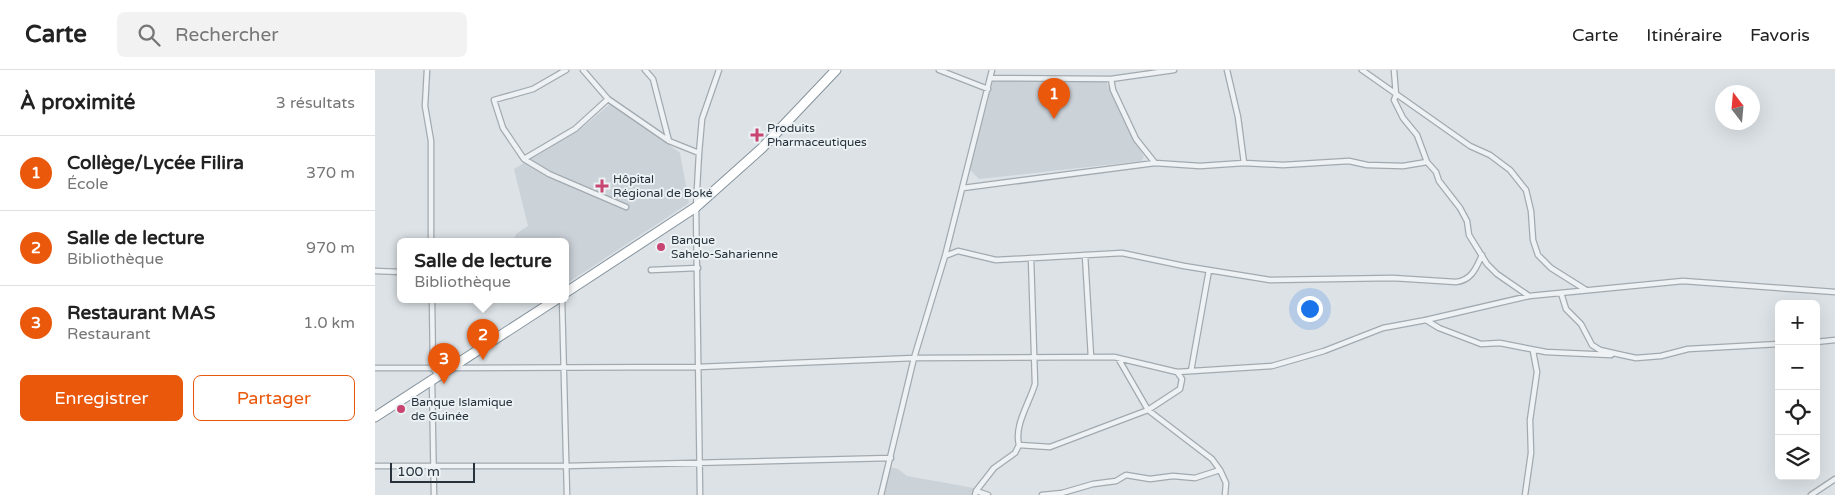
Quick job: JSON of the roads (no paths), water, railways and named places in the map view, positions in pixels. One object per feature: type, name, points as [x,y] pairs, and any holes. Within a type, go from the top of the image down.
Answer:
[{"type":"highway","points":[[569,290],[696,207],[762,148],[836,70]]},
{"type":"highway","points":[[375,417],[434,375],[451,368],[551,303]]},
{"type":"street","points":[[427,70],[425,106],[431,141],[431,238]]},
{"type":"street","points":[[566,70],[533,89],[494,100],[503,128],[524,160],[549,174],[626,207]]},
{"type":"street","points":[[583,70],[608,99],[669,141],[699,153]]},
{"type":"street","points":[[645,70],[653,80],[669,141]]},
{"type":"street","points":[[700,495],[696,207],[702,120],[719,70]]},
{"type":"street","points":[[939,70],[987,89]]},
{"type":"street","points":[[881,495],[914,358],[945,256],[992,70]]},
{"type":"street","points":[[990,78],[1111,79],[1174,70]]},
{"type":"street","points":[[1227,70],[1238,117],[1244,163]]},
{"type":"street","points":[[1362,70],[1470,146],[1490,156],[1510,170],[1526,190],[1531,211],[1533,240],[1538,255],[1551,268],[1586,290]]},
{"type":"street","points":[[1394,70],[1396,95],[1394,100],[1403,118],[1417,135],[1427,162],[1436,172],[1439,181],[1467,221],[1469,235],[1481,255],[1497,274],[1529,296]]},
{"type":"street","points":[[1111,79],[1113,90],[1136,139],[1155,163]]},
{"type":"street","points":[[524,160],[575,130],[608,99]]},
{"type":"street","points":[[963,188],[1155,163],[1200,166],[1244,163],[1283,165],[1349,161],[1367,165],[1403,166],[1427,162]]},
{"type":"street","points":[[945,256],[958,250],[996,260],[1123,253],[1270,280],[1393,278],[1456,282],[1464,281],[1473,273],[1481,255]]},
{"type":"street","points":[[1085,255],[1091,357]]},
{"type":"street","points":[[988,495],[975,493],[993,468],[1015,453],[1019,445],[1017,437],[1022,416],[1035,384],[1031,258]]},
{"type":"street","points":[[651,270],[698,268]]},
{"type":"street","points":[[1191,371],[1209,270]]},
{"type":"street","points":[[375,271],[397,272]]},
{"type":"street","points":[[451,368],[698,367],[914,358],[1091,357],[1118,358],[1177,372],[1272,366],[1324,351],[1383,328],[1529,296],[1683,281],[1835,292]]},
{"type":"street","points":[[1561,294],[1566,308],[1581,324],[1592,345],[1601,350],[1622,355],[1636,358],[1661,356],[1688,349],[1775,344]]},
{"type":"street","points":[[432,303],[434,495]]},
{"type":"street","points":[[562,303],[567,495]]},
{"type":"street","points":[[1426,320],[1439,328],[1481,344],[1500,343],[1533,351],[1622,355]]},
{"type":"street","points":[[1820,342],[1835,340]]},
{"type":"street","points":[[1525,495],[1531,454],[1529,420],[1537,372],[1533,351]]},
{"type":"street","points":[[1118,358],[1147,410],[1212,459],[1226,483],[1225,495]]},
{"type":"street","points":[[375,368],[434,375]]},
{"type":"street","points":[[1019,445],[1050,447],[1147,410],[1180,389],[1182,379],[1177,372]]},
{"type":"street","points":[[375,466],[566,466],[891,458]]},
{"type":"street","points":[[1042,495],[1062,493],[1093,484],[1116,481],[1126,475],[1149,479],[1173,476],[1195,478],[1220,470]]},
{"type":"street","points":[[1811,495],[1835,479]]},
{"type":"place","name":"Collège/Lycée Filira","points":[[1054,119]]},
{"type":"place","name":"Produits Pharmaceutiques","points":[[757,135]]},
{"type":"place","name":"Hôpital Régional de Boké","points":[[602,186]]},
{"type":"place","name":"Banque Sahelo-Saharienne","points":[[661,247]]},
{"type":"place","name":"Salle de lecture","points":[[483,360]]},
{"type":"place","name":"Restaurant MAS","points":[[444,384]]},
{"type":"place","name":"Banque Islamique de Guinée","points":[[401,409]]}]
